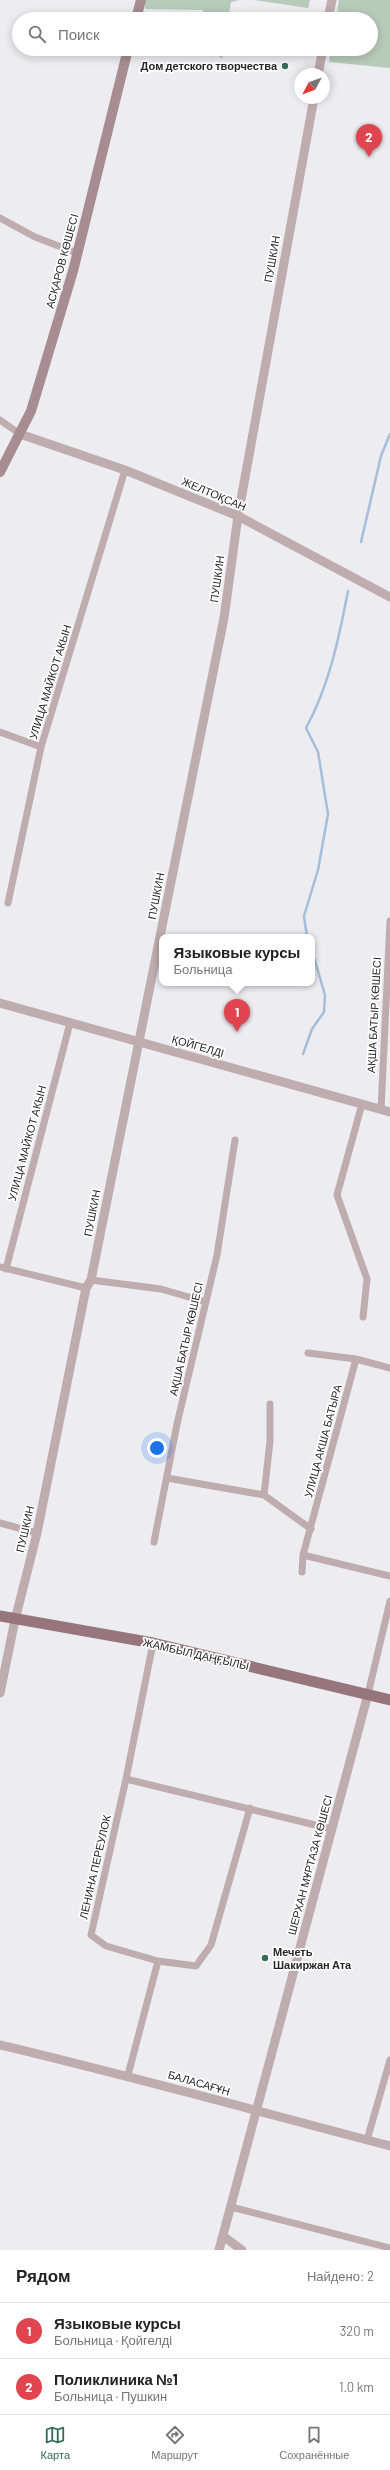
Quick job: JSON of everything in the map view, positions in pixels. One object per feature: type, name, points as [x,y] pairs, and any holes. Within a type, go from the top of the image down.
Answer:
[{"type":"main road","points":[[138,12],[141,0]]},
{"type":"main road","name":"АСҚАРОВ КӨШЕСІ","points":[[0,472],[31,411],[73,271],[126,56]]},
{"type":"main road","name":"ЖАМБЫЛ ДАҢҒЫЛЫ","points":[[0,1616],[15,1620],[153,1643],[390,1700]]},
{"type":"street","points":[[329,12],[332,0]]},
{"type":"street","points":[[319,68],[322,56]]},
{"type":"street","name":"ПУШКИН","points":[[0,1693],[15,1620],[37,1533],[86,1288],[91,1280],[137,1041],[224,618],[238,516],[313,104]]},
{"type":"street","points":[[0,218],[35,237],[77,253]]},
{"type":"street","points":[[0,420],[20,434]]},
{"type":"street","name":"ЖЕЛТОҚСАН","points":[[20,434],[125,470],[238,516],[390,597]]},
{"type":"street","name":"УЛИЦА МАЙКОТ АКЫН","points":[[8,903],[41,747],[125,470]]},
{"type":"street","points":[[0,732],[41,747]]},
{"type":"street","name":"АҚША БАТЫР КӨШЕСІ","points":[[385,1111],[390,921]]},
{"type":"street","name":"ҚОЙГЕЛДІ","points":[[0,1003],[385,1111]]},
{"type":"street","name":"УЛИЦА МАЙКОТ АКЫН","points":[[3,1268],[70,1022]]},
{"type":"street","points":[[362,1104],[337,1195],[367,1279],[363,1317]]},
{"type":"street","name":"АҚША БАТЫР КӨШЕСІ","points":[[154,1542],[217,1255],[235,1140]]},
{"type":"street","points":[[3,1268],[86,1288]]},
{"type":"street","points":[[91,1280],[161,1289],[206,1302]]},
{"type":"street","points":[[308,1353],[356,1359],[390,1368]]},
{"type":"street","name":"УЛИЦА АКША БАТЫРА","points":[[302,1572],[303,1555],[356,1359]]},
{"type":"street","points":[[264,1495],[270,1441],[270,1404]]},
{"type":"street","points":[[167,1478],[264,1495],[311,1529]]},
{"type":"street","points":[[0,1522],[37,1533]]},
{"type":"street","points":[[303,1555],[390,1576]]},
{"type":"street","name":"ШЕРХАН МҰРТАЗА КӨШЕСІ","points":[[219,2250],[368,1694],[390,1601]]},
{"type":"street","name":"ЛЕНИНА ПЕРЕУЛОК","points":[[153,1643],[126,1779],[91,1935],[106,1946],[158,1961],[196,1966],[211,1945],[250,1808]]},
{"type":"street","points":[[126,1779],[332,1829]]},
{"type":"street","points":[[128,2075],[158,1961]]},
{"type":"street","name":"БАЛАСАҒҰН","points":[[0,2045],[128,2075],[257,2112],[390,2146]]},
{"type":"street","points":[[367,2140],[390,2060]]},
{"type":"street","points":[[231,2206],[390,2248]]},
{"type":"street","points":[[223,2236],[242,2250]]},
{"type":"green space","points":[[145,0],[239,0],[231,2],[229,12],[145,9]]},
{"type":"green space","points":[[254,0],[310,0],[308,8]]},
{"type":"green space","points":[[339,0],[390,0],[390,68],[329,62],[330,56],[378,56],[378,12],[337,12]]},
{"type":"waterway","points":[[361,542],[381,456],[390,434]]},
{"type":"waterway","points":[[307,934],[304,916],[318,870],[328,814],[318,752],[306,728],[327,679],[337,644],[348,591]]},
{"type":"waterway","points":[[303,1054],[312,1029],[324,1012],[325,995],[315,961]]},
{"type":"place","name":"Дом детского творчества","points":[[285,66]]},
{"type":"place","name":"Поликлиника №1","points":[[369,157]]},
{"type":"place","name":"Языковые курсы","points":[[237,1032]]},
{"type":"place","name":"Мечеть Шакиржан Ата","points":[[265,1958]]}]
